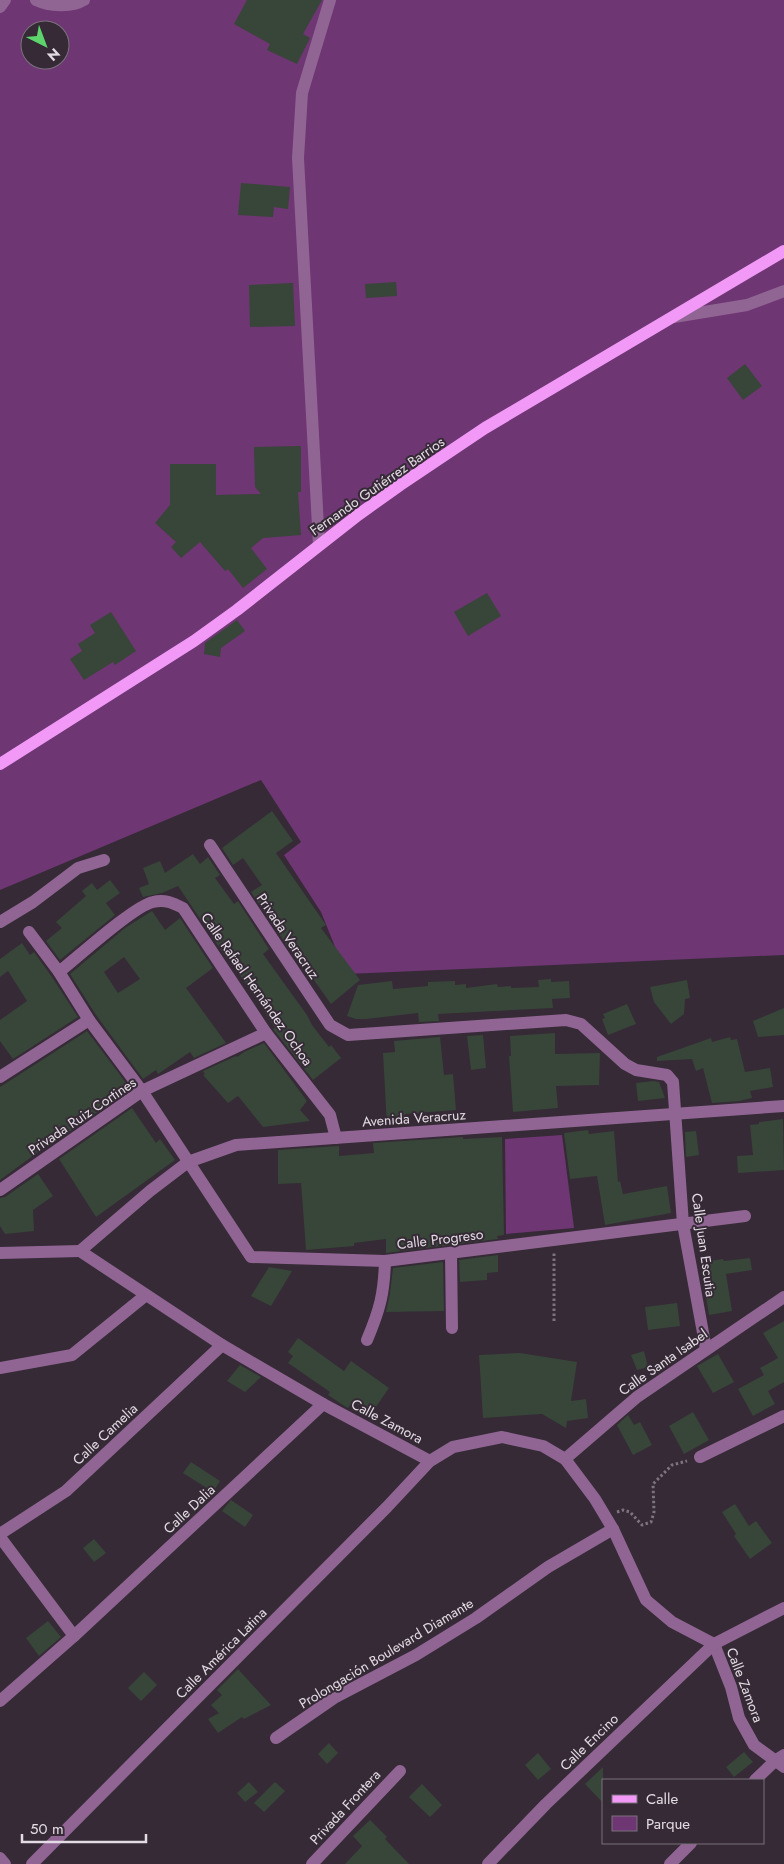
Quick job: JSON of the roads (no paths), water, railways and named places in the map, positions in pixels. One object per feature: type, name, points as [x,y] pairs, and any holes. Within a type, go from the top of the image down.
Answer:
[{"type":"main road","name":"Fernando Gutiérrez Barrios","points":[[0,764],[194,640],[237,610],[400,484],[485,428],[674,318],[784,251]]},
{"type":"street","points":[[0,7],[4,0]]},
{"type":"street","points":[[36,0],[46,5],[78,4],[84,0]]},
{"type":"street","points":[[319,545],[298,158],[302,93],[330,0]]},
{"type":"street","points":[[674,318],[748,305],[784,291]]},
{"type":"street","name":"Privada Veracruz","points":[[210,846],[330,1025],[348,1035]]},
{"type":"street","points":[[0,922],[33,902],[78,868],[104,860]]},
{"type":"street","name":"Calle Rafael Hernández Ochoa","points":[[59,972],[133,913],[152,902],[170,901],[183,908],[266,1033],[330,1115],[336,1138]]},
{"type":"street","points":[[29,932],[59,972],[89,1020],[142,1091],[188,1162]]},
{"type":"street","points":[[0,1077],[89,1020]]},
{"type":"street","name":"Calle Juan Escutia","points":[[348,1035],[566,1020],[581,1024],[625,1064],[636,1070],[667,1075],[671,1078],[677,1115],[683,1224],[706,1349]]},
{"type":"street","name":"Privada Ruiz Cortines","points":[[0,1190],[142,1091],[266,1033]]},
{"type":"street","name":"Avenida Veracruz","points":[[80,1251],[150,1191],[188,1162],[236,1145],[784,1106]]},
{"type":"street","name":"Calle Progreso","points":[[188,1162],[251,1257],[385,1261],[744,1216]]},
{"type":"street","points":[[1,1251],[80,1251]]},
{"type":"street","name":"Calle Zamora","points":[[80,1251],[222,1345],[323,1404],[430,1462],[453,1447],[502,1437],[542,1446],[565,1459],[595,1499],[613,1529],[646,1600],[672,1622],[714,1644],[731,1687],[739,1718],[754,1746],[781,1761]]},
{"type":"street","points":[[451,1253],[452,1328]]},
{"type":"street","points":[[367,1340],[380,1308],[384,1286],[385,1261]]},
{"type":"street","points":[[0,1368],[72,1355],[146,1295]]},
{"type":"street","name":"Calle Santa Isabel","points":[[565,1459],[637,1396],[784,1297]]},
{"type":"street","name":"Calle Camelia","points":[[0,1535],[66,1491],[222,1345]]},
{"type":"street","name":"Calle Dalia","points":[[0,1701],[74,1636],[323,1404]]},
{"type":"street","points":[[700,1457],[784,1416]]},
{"type":"street","name":"Calle América Latina","points":[[32,1864],[387,1508],[430,1462]]},
{"type":"street","name":"Prolongación Boulevard Diamante","points":[[276,1738],[334,1698],[416,1655],[476,1618],[548,1566],[613,1529]]},
{"type":"street","points":[[0,1535],[74,1636]]},
{"type":"street","name":"Calle Encino","points":[[488,1864],[546,1804],[714,1644],[784,1608]]},
{"type":"street","points":[[756,1779],[781,1761]]},
{"type":"street","name":"Privada Frontera","points":[[312,1864],[400,1771]]},
{"type":"street","points":[[670,1864],[690,1844]]},
{"type":"street","points":[[0,1858],[5,1864]]}]
